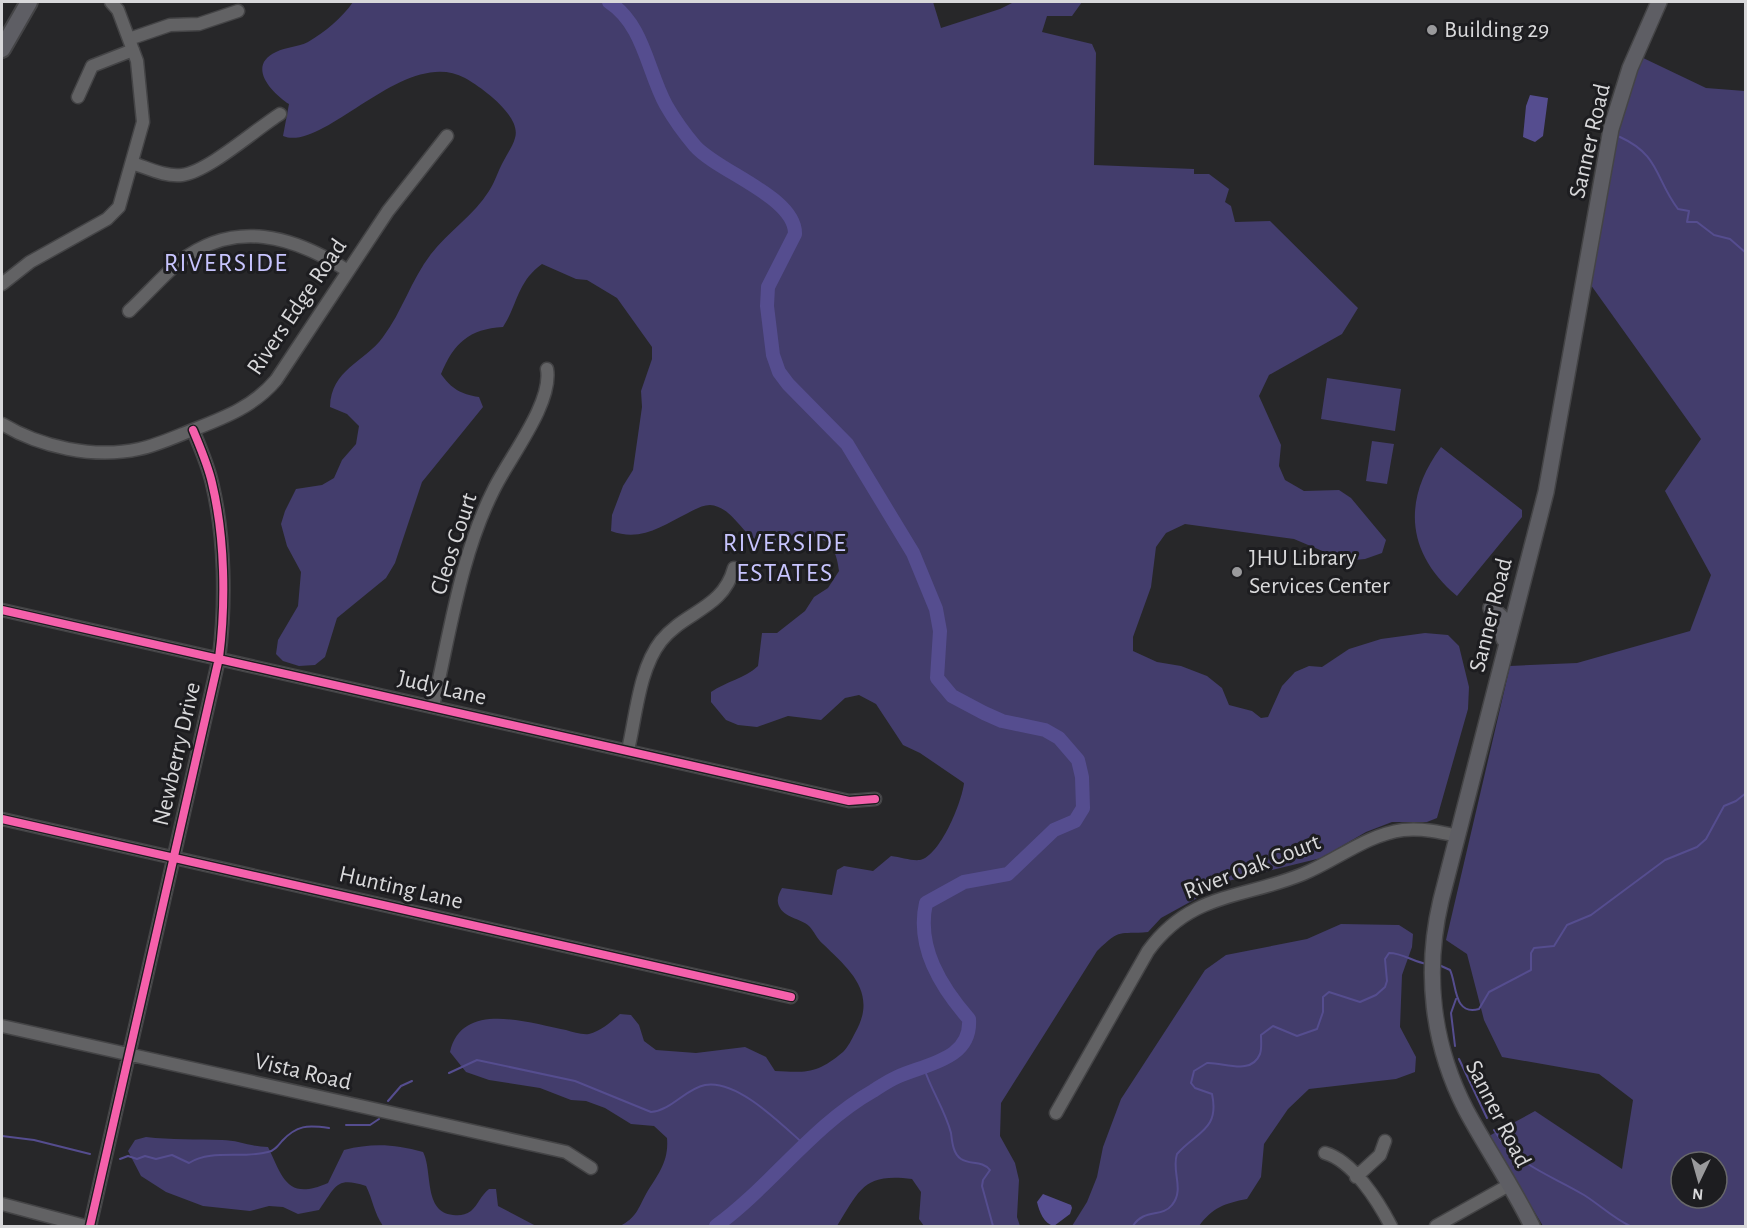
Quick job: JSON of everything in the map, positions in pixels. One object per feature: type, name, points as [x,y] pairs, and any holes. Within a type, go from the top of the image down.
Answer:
[{"type":"highway","points":[[2,49],[29,2]]},
{"type":"main road","name":"Sanner Road","points":[[1532,1227],[1466,1110],[1449,1072],[1439,1035],[1432,955],[1437,917],[1552,462],[1611,129],[1630,68],[1659,2]]},
{"type":"main road","points":[[1504,655],[1503,622],[1491,608],[1508,603],[1524,580]]},
{"type":"street","points":[[2,284],[30,262],[115,214],[143,122],[131,44],[118,10],[111,2]]},
{"type":"street","points":[[78,97],[92,66],[131,44],[170,25],[199,24],[238,11]]},
{"type":"street","points":[[132,163],[169,175],[192,172],[251,137],[280,114]]},
{"type":"street","name":"Rivers Edge Road","points":[[2,424],[37,440],[99,452],[138,450],[235,413],[267,391],[388,212],[447,136]]},
{"type":"street","points":[[129,311],[178,263],[209,245],[227,239],[260,236],[292,241],[325,256],[348,271]]},
{"type":"street","name":"Cleos Court","points":[[434,706],[476,530],[494,489],[545,394],[548,377],[546,369]]},
{"type":"street","name":"Newberry Drive","points":[[90,1227],[219,658],[224,590],[215,498],[209,473],[193,430]]},
{"type":"street","points":[[628,750],[646,671],[655,650],[675,627],[723,593],[734,568]]},
{"type":"street","name":"Judy Lane","points":[[2,610],[849,801],[874,799]]},
{"type":"street","name":"Hunting Lane","points":[[2,819],[791,997]]},
{"type":"street","name":"River Oak Court","points":[[1056,1113],[1148,951],[1158,937],[1179,918],[1203,904],[1301,875],[1389,833],[1416,829],[1458,836]]},
{"type":"street","name":"Vista Road","points":[[2,1026],[566,1152],[591,1168]]},
{"type":"street","points":[[1356,1177],[1380,1155],[1385,1141]]},
{"type":"street","points":[[1325,1153],[1339,1159],[1356,1177],[1391,1227]]},
{"type":"street","points":[[1436,1227],[1509,1185]]},
{"type":"street","points":[[2,1204],[85,1227]]},
{"type":"shaded area","points":[[353,2],[933,2],[941,28],[1000,9],[1014,2],[1082,2],[1072,16],[1047,16],[1042,32],[1092,44],[1096,53],[1094,165],[1194,169],[1194,174],[1209,174],[1229,189],[1225,202],[1231,206],[1235,222],[1270,221],[1358,308],[1342,334],[1269,375],[1259,396],[1281,445],[1279,466],[1285,480],[1304,491],[1339,490],[1351,498],[1386,540],[1382,553],[1365,559],[1346,561],[1294,539],[1185,524],[1166,533],[1156,547],[1151,587],[1133,637],[1133,651],[1157,662],[1181,666],[1207,676],[1222,688],[1229,705],[1252,711],[1261,718],[1268,717],[1282,686],[1295,672],[1309,666],[1322,667],[1349,649],[1381,639],[1425,633],[1448,635],[1459,646],[1469,687],[1468,709],[1437,818],[1427,822],[1392,822],[1366,832],[1321,858],[1228,881],[1161,918],[1148,932],[1116,935],[1097,951],[1001,1103],[1000,1136],[1015,1163],[1019,1180],[1017,1217],[1020,1226],[924,1226],[919,1219],[921,1192],[912,1179],[896,1178],[873,1181],[865,1186],[837,1226],[620,1226],[636,1213],[658,1174],[666,1154],[667,1138],[654,1126],[631,1124],[605,1108],[586,1101],[571,1100],[540,1088],[489,1080],[466,1072],[450,1052],[457,1036],[468,1026],[482,1020],[516,1020],[586,1034],[602,1028],[620,1014],[631,1015],[639,1025],[644,1041],[656,1050],[696,1053],[745,1047],[766,1057],[775,1071],[796,1072],[819,1068],[843,1052],[854,1035],[864,1006],[862,994],[851,973],[809,926],[781,910],[778,897],[782,888],[832,895],[837,870],[844,866],[873,871],[891,856],[920,860],[928,856],[949,827],[964,783],[920,753],[903,745],[876,704],[859,695],[845,698],[821,720],[788,716],[757,727],[738,725],[726,720],[711,702],[711,692],[758,666],[762,633],[777,633],[805,611],[814,597],[828,588],[839,571],[836,556],[828,544],[819,538],[810,536],[795,536],[770,543],[762,542],[748,534],[725,511],[710,505],[698,508],[642,534],[632,535],[611,531],[612,515],[623,486],[633,470],[642,407],[641,391],[652,359],[652,347],[617,298],[587,280],[576,279],[542,264],[527,278],[503,327],[481,331],[464,340],[457,346],[446,363],[441,374],[445,379],[457,390],[479,397],[483,407],[422,482],[395,563],[386,578],[337,618],[325,657],[315,665],[299,666],[283,661],[276,654],[278,640],[298,606],[301,572],[287,546],[281,524],[285,511],[296,489],[322,485],[334,478],[342,460],[356,444],[359,426],[347,414],[330,407],[336,384],[342,375],[383,337],[431,254],[483,200],[515,138],[516,129],[499,103],[465,78],[442,72],[417,76],[392,86],[320,129],[300,137],[283,136],[289,104],[265,79],[262,72],[263,64],[276,52],[304,44],[321,34]]},
{"type":"shaded area","points":[[1639,56],[1706,88],[1745,91],[1745,1226],[1543,1226],[1489,1136],[1535,1111],[1622,1169],[1633,1100],[1599,1074],[1502,1057],[1484,1020],[1467,954],[1446,940],[1510,666],[1577,663],[1690,631],[1711,575],[1665,491],[1701,439],[1588,281],[1610,155]]},
{"type":"shaded area","points":[[1530,95],[1548,98],[1543,136],[1535,142],[1523,137],[1526,106]]},
{"type":"shaded area","points":[[1327,378],[1401,389],[1395,431],[1321,419]]},
{"type":"shaded area","points":[[1372,441],[1394,444],[1387,484],[1366,481]]},
{"type":"shaded area","points":[[1441,447],[1522,510],[1522,517],[1457,596],[1440,579],[1428,562],[1419,544],[1415,525],[1415,506],[1420,487],[1428,467]]},
{"type":"shaded area","points":[[1341,924],[1399,925],[1413,934],[1412,947],[1402,975],[1400,1027],[1416,1057],[1415,1072],[1396,1079],[1309,1089],[1288,1109],[1264,1144],[1261,1177],[1247,1199],[1220,1207],[1199,1226],[1072,1226],[1087,1202],[1097,1177],[1103,1147],[1121,1099],[1205,970],[1226,955],[1307,939]]},
{"type":"shaded area","points":[[146,1137],[228,1140],[268,1147],[288,1183],[295,1188],[303,1189],[328,1183],[344,1150],[374,1145],[412,1149],[423,1152],[433,1199],[437,1207],[444,1212],[456,1215],[467,1213],[489,1189],[496,1189],[498,1206],[536,1226],[383,1226],[366,1186],[348,1182],[337,1186],[319,1210],[298,1214],[283,1207],[269,1206],[250,1211],[203,1206],[166,1192],[141,1176],[128,1151],[135,1140]]},
{"type":"shaded area","points":[[1043,1194],[1071,1205],[1070,1214],[1054,1226],[1042,1217],[1039,1209],[1037,1202]]},
{"type":"waterway","points":[[609,2],[630,23],[644,49],[666,105],[695,146],[720,166],[770,197],[783,208],[792,221],[795,234],[768,287],[767,306],[773,355],[779,372],[788,384],[847,444],[913,553],[936,609],[940,631],[937,678],[952,696],[984,713],[1002,721],[1045,730],[1059,738],[1078,760],[1082,777],[1083,808],[1075,821],[1054,830],[1008,874],[964,882],[926,903],[925,935],[933,966],[949,994],[969,1019],[968,1033],[963,1044],[945,1058],[908,1072],[851,1105],[811,1138],[755,1193],[716,1226]]},
{"type":"waterway","points":[[1620,137],[1633,144],[1650,160],[1678,209],[1689,211],[1687,222],[1697,222],[1714,235],[1730,239],[1746,253]]},
{"type":"waterway","points":[[1439,965],[1450,970],[1457,997],[1464,1008],[1479,1009],[1489,992],[1531,970],[1531,953],[1534,948],[1554,946],[1567,925],[1591,915],[1665,860],[1697,847],[1706,839],[1724,806],[1736,801],[1746,793]]},
{"type":"waterway","points":[[1133,1226],[1142,1217],[1163,1211],[1172,1205],[1176,1199],[1178,1186],[1177,1154],[1205,1129],[1213,1115],[1212,1094],[1195,1088],[1191,1083],[1194,1071],[1207,1063],[1250,1065],[1260,1054],[1261,1035],[1273,1026],[1297,1036],[1317,1029],[1323,1012],[1323,997],[1329,992],[1360,1002],[1376,995],[1385,987],[1387,981],[1385,959],[1389,953],[1399,954],[1427,964]]},
{"type":"waterway","points":[[1455,1046],[1451,1013],[1456,999]]},
{"type":"waterway","points":[[1459,1059],[1487,1118]]},
{"type":"waterway","points":[[449,1073],[477,1060],[575,1081],[651,1112],[665,1108],[698,1087],[718,1085],[745,1096],[773,1116],[806,1146]]},
{"type":"waterway","points":[[924,1068],[942,1108],[956,1154],[965,1161],[983,1165],[990,1170],[982,1186],[993,1226]]},
{"type":"waterway","points":[[388,1101],[401,1086],[412,1081]]},
{"type":"waterway","points":[[346,1125],[370,1125],[379,1119]]},
{"type":"waterway","points":[[120,1159],[128,1156],[137,1159],[145,1156],[156,1159],[172,1155],[189,1163],[207,1156],[258,1154],[274,1149],[287,1136],[303,1127],[329,1128]]},
{"type":"waterway","points":[[1494,1130],[1512,1152],[1523,1161],[1584,1195],[1630,1226]]},
{"type":"waterway","points":[[2,1136],[34,1140],[90,1154]]},
{"type":"cycle path","points":[[90,1226],[219,658],[223,615],[220,525],[210,476],[193,430]]},
{"type":"cycle path","points":[[2,610],[849,801],[875,799]]},
{"type":"cycle path","points":[[2,819],[791,997]]},
{"type":"place","name":"Building 29","points":[[1432,30]]},
{"type":"place","name":"JHU Library Services Center","points":[[1237,572]]},
{"type":"district","name":"RIVERSIDE","points":[[226,263]]},
{"type":"district","name":"RIVERSIDE ESTATES","points":[[785,558]]}]
